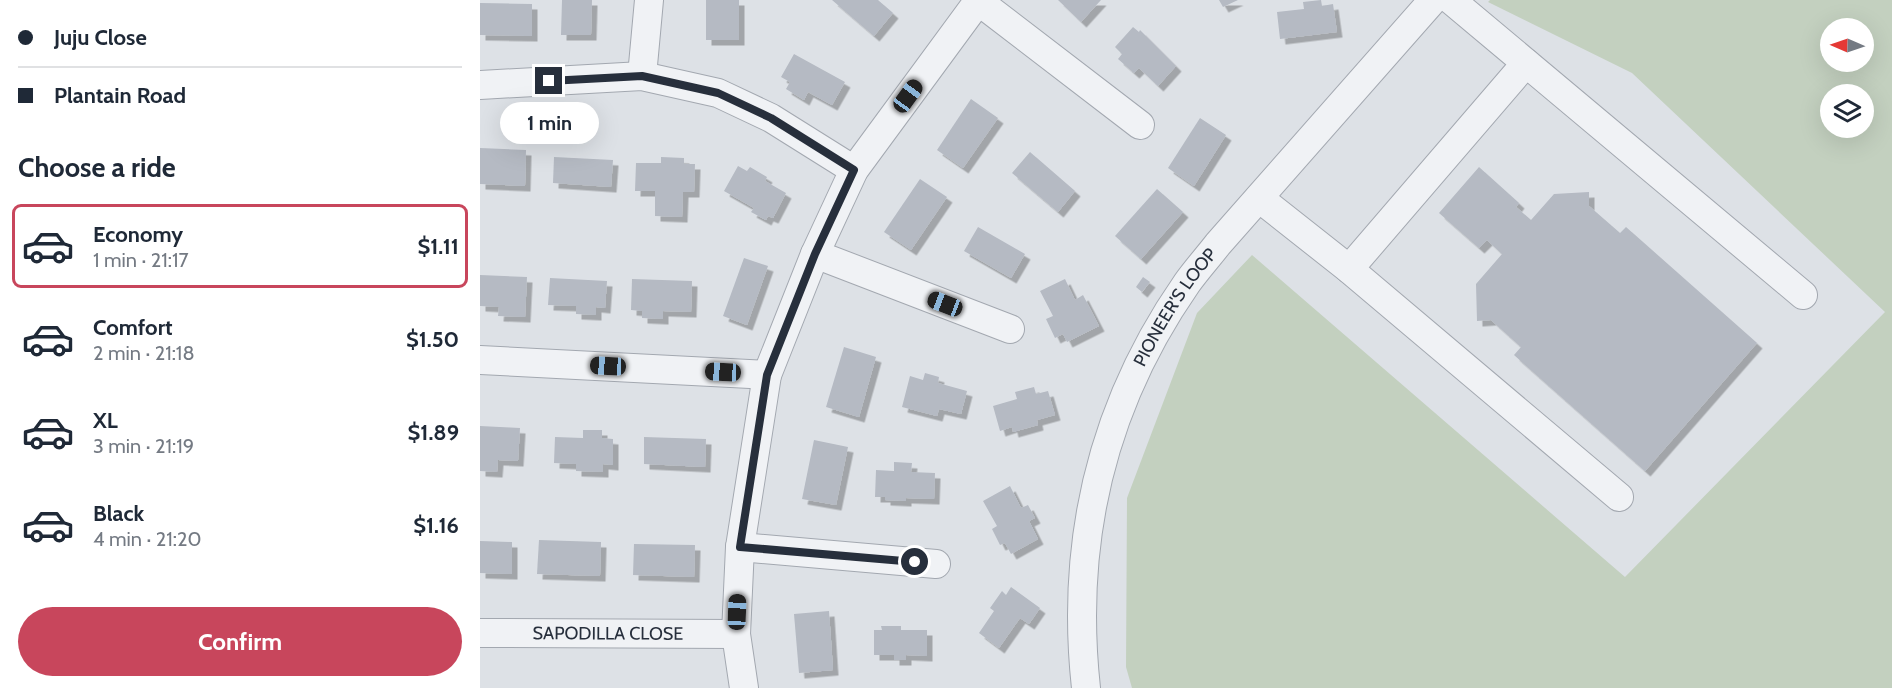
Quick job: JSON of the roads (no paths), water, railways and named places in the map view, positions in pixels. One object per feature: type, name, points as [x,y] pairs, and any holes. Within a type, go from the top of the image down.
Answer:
[{"type":"street","points":[[642,76],[649,0]]},
{"type":"street","points":[[744,688],[736,634],[740,547],[767,375],[815,254],[854,170],[978,0],[1140,125]]},
{"type":"street","name":"PIONEER'S LOOP","points":[[1086,688],[1082,647],[1082,584],[1088,522],[1102,462],[1120,408],[1150,342],[1188,282],[1258,198],[1433,0]]},
{"type":"street","points":[[1450,0],[1803,295]]},
{"type":"street","points":[[1349,269],[1526,63]]},
{"type":"street","points":[[480,85],[642,76],[718,93],[771,118],[854,170]]},
{"type":"street","points":[[1258,198],[1349,269],[1619,497]]},
{"type":"street","points":[[815,254],[1010,329]]},
{"type":"street","points":[[480,360],[767,375]]},
{"type":"street","points":[[740,547],[936,564]]},
{"type":"street","name":"SAPODILLA CLOSE","points":[[480,633],[736,634]]}]
